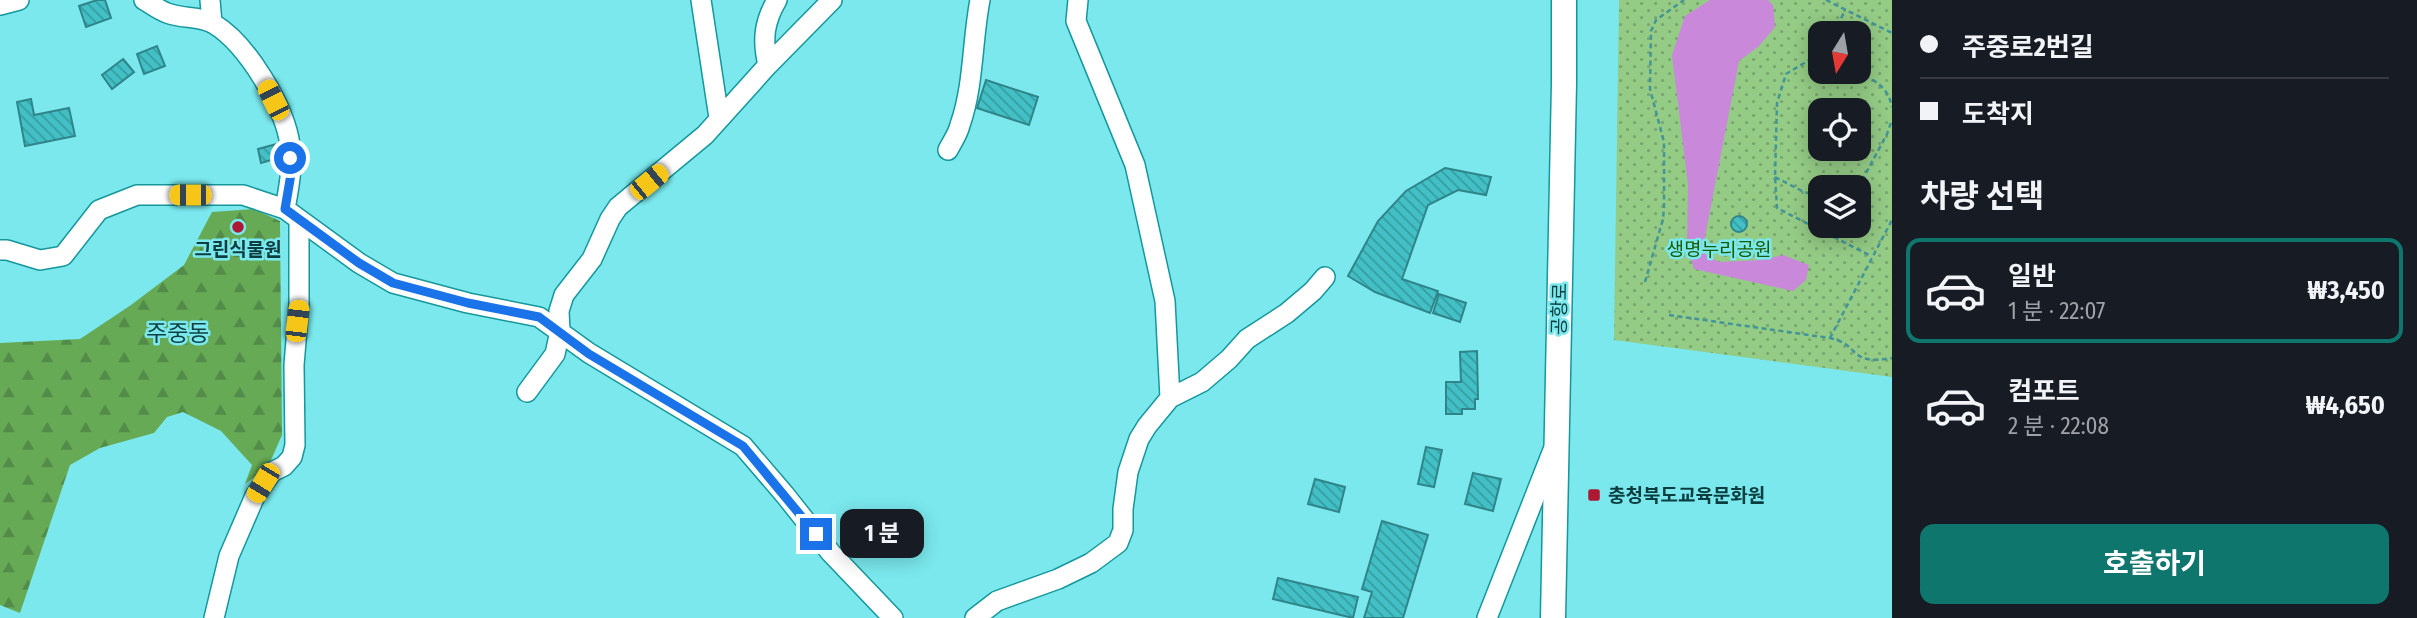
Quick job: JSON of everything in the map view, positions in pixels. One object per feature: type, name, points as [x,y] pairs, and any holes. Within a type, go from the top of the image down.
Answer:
[{"type":"main road","name":"공항로","points":[[1553,618],[1564,0]]},
{"type":"street","points":[[0,5],[19,0]]},
{"type":"street","points":[[144,0],[169,13],[212,23],[233,38],[251,59],[281,116],[289,142],[299,305],[295,336],[293,405],[295,446],[292,457],[284,466],[272,472],[255,496],[229,556],[214,618]]},
{"type":"street","points":[[210,0],[212,23]]},
{"type":"street","points":[[701,0],[719,118]]},
{"type":"street","points":[[768,65],[764,29],[777,0]]},
{"type":"street","points":[[527,392],[555,354],[560,331],[559,310],[564,295],[592,259],[618,207],[698,142],[832,0]]},
{"type":"street","points":[[948,150],[960,127],[965,106],[973,33],[980,0]]},
{"type":"street","points":[[1078,0],[1076,21],[1132,156],[1140,185],[1165,301],[1170,398]]},
{"type":"street","points":[[0,250],[40,260],[63,256],[99,210],[137,195],[243,195],[292,214],[359,263],[393,283],[468,303],[539,317],[589,354],[743,446],[831,554],[893,618]]},
{"type":"street","points":[[975,618],[997,601],[1058,579],[1091,563],[1118,543],[1123,530],[1128,472],[1139,439],[1170,398],[1202,382],[1247,340],[1287,313],[1325,277]]},
{"type":"street","points":[[1487,618],[1556,442]]},
{"type":"path","points":[[1645,282],[1664,207],[1664,142],[1650,89],[1651,31],[1656,20],[1684,0]]},
{"type":"path","points":[[1826,0],[1892,33]]},
{"type":"path","points":[[1839,21],[1845,10]]},
{"type":"path","points":[[1808,61],[1786,74],[1777,103],[1777,208],[1871,256]]},
{"type":"path","points":[[1871,78],[1889,93],[1892,107]]},
{"type":"path","points":[[1865,175],[1892,120]]},
{"type":"path","points":[[1775,177],[1808,193]]},
{"type":"path","points":[[1830,338],[1892,220]]},
{"type":"path","points":[[1886,231],[1892,234]]},
{"type":"path","points":[[1669,315],[1830,338],[1843,341],[1860,359],[1875,361],[1892,358]]},
{"type":"green space","name":"생명누리공원","points":[[1619,0],[1892,0],[1892,377],[1614,340]]},
{"type":"green space","points":[[254,209],[280,221],[282,435],[268,467],[245,484],[252,465],[221,431],[183,412],[167,417],[154,433],[100,448],[70,465],[20,613],[0,605],[0,343],[80,339],[184,265],[212,212]]},
{"type":"shaded area","points":[[1710,0],[1768,0],[1773,5],[1775,27],[1759,46],[1739,61],[1702,252],[1719,262],[1761,260],[1783,255],[1809,265],[1806,280],[1793,291],[1694,269],[1687,246],[1688,185],[1672,55],[1685,16]]},
{"type":"building","points":[[105,0],[111,18],[86,27],[79,6]]},
{"type":"building","points":[[157,46],[165,66],[144,74],[137,54]]},
{"type":"building","points":[[123,59],[134,72],[112,89],[102,75]]},
{"type":"building","points":[[986,80],[1038,97],[1029,125],[977,108]]},
{"type":"building","points":[[31,99],[34,115],[69,108],[75,136],[25,146],[17,102]]},
{"type":"building","points":[[284,142],[288,155],[261,163],[258,149]]},
{"type":"building","points":[[1445,168],[1491,177],[1486,195],[1458,190],[1428,205],[1402,279],[1438,291],[1430,313],[1375,292],[1348,276],[1378,221],[1406,191]]},
{"type":"building","points":[[1736,216],[1742,216],[1747,224],[1745,230],[1736,232],[1731,227],[1731,221]]},
{"type":"building","points":[[1439,294],[1466,303],[1460,322],[1433,313]]},
{"type":"building","points":[[1477,351],[1478,399],[1475,399],[1475,409],[1462,409],[1462,414],[1446,414],[1446,382],[1461,382],[1460,352]]},
{"type":"building","points":[[1426,447],[1442,450],[1434,487],[1418,484]]},
{"type":"building","points":[[1473,473],[1501,479],[1493,511],[1465,504]]},
{"type":"building","points":[[1315,479],[1345,487],[1339,512],[1308,504]]},
{"type":"building","points":[[1382,521],[1428,535],[1403,618],[1364,618],[1372,592],[1362,589]]},
{"type":"building","points":[[1278,578],[1358,597],[1353,618],[1273,599]]},
{"type":"place","name":"그린식물원","points":[[238,227]]},
{"type":"place","name":"충청북도교육문화원","points":[[1594,495]]},
{"type":"district","name":"주중동","points":[[178,333]]},
{"type":"route","points":[[290,158],[291,174],[285,209],[317,234],[393,283],[468,303],[539,317],[589,354],[743,446],[816,534]]}]
